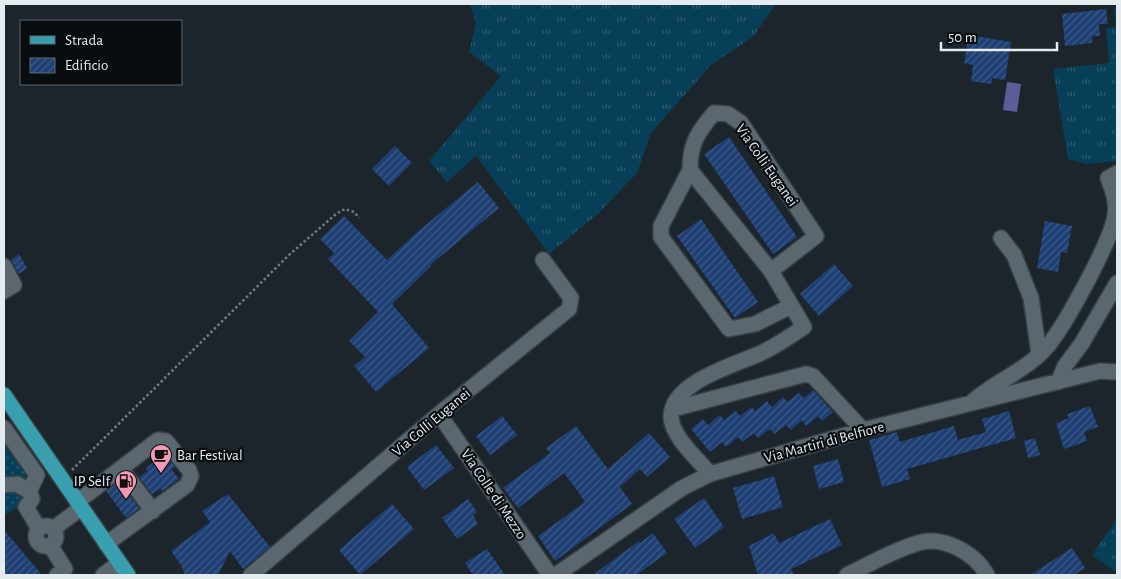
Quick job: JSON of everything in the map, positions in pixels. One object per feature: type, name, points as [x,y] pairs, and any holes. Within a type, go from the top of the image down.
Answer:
[{"type":"main road","points":[[4,396],[124,569]]},
{"type":"street","name":"Via Colli Euganei","points":[[771,272],[816,236],[741,124],[728,114],[714,113],[698,132],[690,152],[690,170],[661,226],[661,237],[729,329],[755,324],[791,306]]},
{"type":"street","points":[[690,170],[771,272],[804,327],[763,352],[693,383],[680,394],[671,418],[676,433],[710,474]]},
{"type":"street","points":[[968,405],[987,388],[1045,350],[1066,320],[1111,233],[1115,215],[1115,198],[1108,178],[1117,173]]},
{"type":"street","points":[[1001,238],[1014,255],[1031,298],[1039,354]]},
{"type":"street","name":"Via Colli Euganei","points":[[251,575],[439,414],[569,309],[571,298],[543,260]]},
{"type":"street","points":[[4,266],[9,288]]},
{"type":"street","points":[[1058,382],[1065,366],[1082,343],[1117,283]]},
{"type":"street","name":"Via Martiri di Belfiore","points":[[556,575],[682,488],[710,474],[863,430],[1100,371],[1117,372]]},
{"type":"street","points":[[673,409],[806,374],[813,376],[863,430]]},
{"type":"street","name":"Via Colle di Mezzo","points":[[439,414],[550,575]]},
{"type":"street","points":[[4,428],[37,475],[29,492]]},
{"type":"street","points":[[46,529],[79,505],[158,440],[166,441],[188,470],[190,481],[153,511],[106,544]]},
{"type":"street","points":[[122,470],[153,511]]},
{"type":"street","points":[[4,485],[17,484],[29,492],[32,499],[26,507],[56,538],[50,545],[64,569],[57,575]]},
{"type":"street","points":[[847,575],[919,542],[933,541],[946,543],[975,558],[987,575]]},
{"type":"street","points":[[104,575],[124,569]]},
{"type":"path","points":[[62,480],[289,255],[336,214],[345,209],[354,212],[359,218]]},
{"type":"green space","points":[[470,4],[776,4],[753,37],[711,65],[651,133],[637,173],[599,213],[549,254],[476,156],[447,182],[429,161],[501,76],[469,52],[476,23]]},
{"type":"green space","points":[[1117,8],[1117,161],[1087,164],[1068,159],[1053,69],[1109,63],[1106,28],[1116,27],[1114,9]]},
{"type":"green space","points":[[4,433],[36,476],[30,500],[6,514],[4,510]]},
{"type":"green space","points":[[1117,519],[1117,573],[1092,555]]},
{"type":"shaded area","points":[[1007,82],[1021,84],[1017,112],[1003,110]]},
{"type":"building","points":[[1106,9],[1108,24],[1099,24],[1100,36],[1092,36],[1092,43],[1065,46],[1062,14]]},
{"type":"building","points":[[969,35],[1011,42],[1005,80],[992,78],[991,84],[971,81],[973,65],[964,63]]},
{"type":"building","points":[[729,137],[797,237],[773,254],[704,154]]},
{"type":"building","points":[[395,146],[412,163],[389,186],[372,169]]},
{"type":"building","points":[[478,182],[499,208],[430,265],[392,304],[429,348],[376,392],[354,366],[365,357],[349,341],[378,312],[328,259],[334,253],[320,239],[344,216],[387,260],[416,233]]},
{"type":"building","points":[[701,219],[758,302],[735,318],[677,236]]},
{"type":"building","points":[[1045,221],[1072,226],[1067,253],[1061,252],[1058,272],[1037,268]]},
{"type":"building","points":[[19,254],[27,268],[19,274],[11,260]]},
{"type":"building","points":[[834,264],[853,286],[819,316],[800,294]]},
{"type":"building","points":[[813,390],[833,412],[822,421],[818,416],[806,426],[802,420],[791,430],[786,425],[774,434],[770,429],[758,438],[754,433],[742,442],[738,437],[726,447],[722,442],[710,452],[691,429],[703,419],[708,425],[720,415],[724,420],[736,411],[740,416],[752,407],[755,411],[767,401],[772,407],[783,397],[787,402],[799,393],[804,398]]},
{"type":"building","points":[[1090,406],[1098,427],[1084,432],[1087,441],[1064,449],[1056,423],[1069,418],[1067,414]]},
{"type":"building","points":[[1009,411],[1016,438],[907,469],[910,479],[882,487],[869,440],[897,432],[900,442],[954,426],[958,440],[986,432],[982,419]]},
{"type":"building","points":[[502,416],[517,435],[490,455],[476,436]]},
{"type":"building","points":[[576,426],[608,469],[649,433],[670,457],[647,477],[640,469],[620,487],[632,504],[555,561],[538,536],[585,502],[579,493],[564,473],[518,508],[503,488],[550,453],[546,448]]},
{"type":"building","points":[[1035,438],[1040,455],[1028,458],[1024,441]]},
{"type":"building","points":[[436,445],[454,468],[424,490],[407,467]]},
{"type":"building","points":[[165,454],[175,467],[171,469],[179,479],[162,491],[160,489],[152,494],[139,477],[148,471],[146,468]]},
{"type":"building","points":[[838,459],[844,482],[819,489],[813,466]]},
{"type":"building","points":[[774,476],[783,507],[742,519],[733,488]]},
{"type":"building","points":[[119,482],[139,508],[126,518],[106,491]]},
{"type":"building","points":[[228,494],[270,547],[243,569],[230,551],[218,575],[185,575],[181,565],[171,551],[210,522],[202,511]]},
{"type":"building","points":[[704,498],[724,527],[695,548],[674,519]]},
{"type":"building","points":[[468,499],[477,512],[473,515],[478,524],[457,539],[442,518]]},
{"type":"building","points":[[392,504],[414,529],[360,575],[339,550]]},
{"type":"building","points":[[830,519],[842,545],[791,569],[794,575],[758,575],[749,546],[774,533],[779,543]]},
{"type":"building","points":[[4,530],[42,575],[4,575]]},
{"type":"building","points":[[653,533],[667,553],[636,575],[593,575],[639,541],[640,543]]},
{"type":"building","points":[[1072,548],[1085,568],[1074,575],[1030,575]]},
{"type":"building","points":[[487,549],[505,575],[473,575],[465,563]]},
{"type":"place","name":"Bar Festival","points":[[161,474]]},
{"type":"place","name":"IP Self","points":[[126,500]]}]
